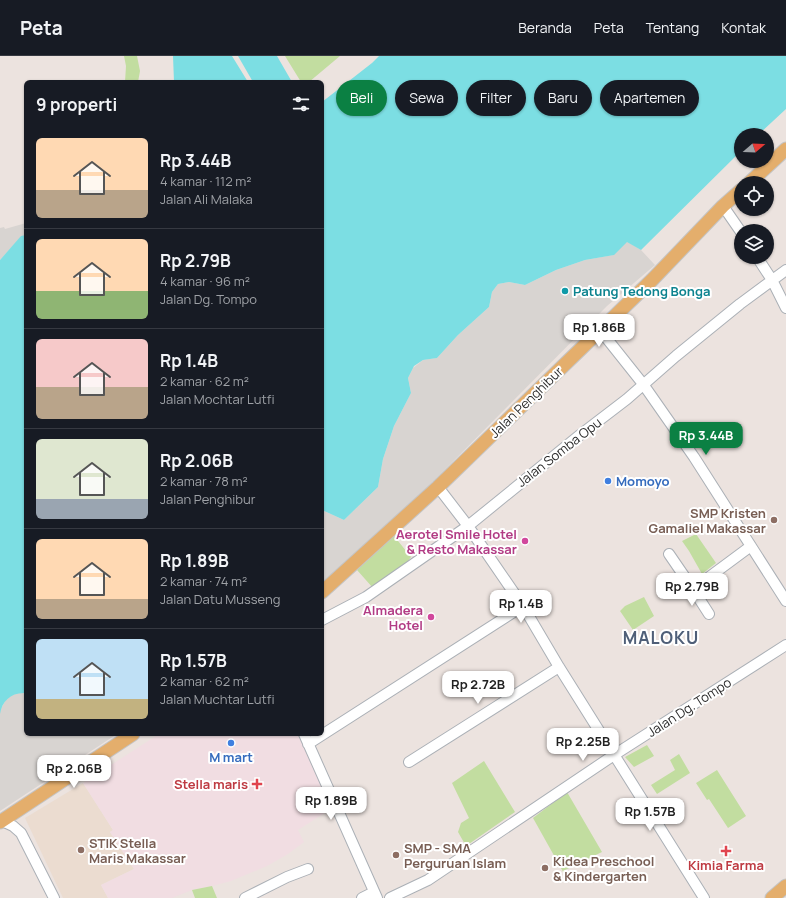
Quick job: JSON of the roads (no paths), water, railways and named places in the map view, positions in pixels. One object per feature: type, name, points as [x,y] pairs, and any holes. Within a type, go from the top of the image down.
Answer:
[{"type":"main road","points":[[757,176],[786,149]]},
{"type":"main road","name":"Jalan Penghibur","points":[[324,590],[438,487],[652,280],[734,196]]},
{"type":"main road","points":[[1,821],[130,736]]},
{"type":"main road","points":[[772,898],[786,886]]},
{"type":"street","points":[[723,206],[735,224]]},
{"type":"street","points":[[762,264],[772,280],[786,308]]},
{"type":"street","name":"Jalan Somba Opu","points":[[324,619],[366,596],[468,526],[627,399],[740,304],[786,270]]},
{"type":"street","points":[[600,330],[643,384],[694,457],[786,601]]},
{"type":"street","points":[[438,487],[468,526],[523,606],[559,667],[704,898]]},
{"type":"street","points":[[693,588],[751,546]]},
{"type":"street","points":[[669,554],[709,614]]},
{"type":"street","points":[[324,734],[523,606]]},
{"type":"street","name":"Jalan Dg. Tompo","points":[[390,898],[428,880],[614,755],[786,645]]},
{"type":"street","points":[[409,762],[559,667]]},
{"type":"street","points":[[305,736],[376,895],[362,898]]},
{"type":"street","points":[[308,744],[320,736]]},
{"type":"street","points":[[1,821],[13,826],[21,833],[54,898]]},
{"type":"street","points":[[245,898],[287,877],[308,869]]},
{"type":"water","points":[[173,56],[232,56],[247,80],[174,80]]},
{"type":"water","points":[[238,56],[277,56],[291,80],[252,80]]},
{"type":"water","points":[[379,56],[786,56],[786,109],[766,128],[734,128],[734,158],[641,250],[627,242],[614,255],[585,260],[556,270],[525,285],[509,282],[498,284],[492,292],[489,307],[458,335],[437,358],[423,360],[414,366],[408,378],[411,393],[394,426],[383,459],[378,487],[344,520],[324,511],[324,100],[336,91],[336,116],[387,116],[387,80],[350,80]]},
{"type":"water","points":[[24,235],[24,693],[16,694],[8,698],[1,709],[0,714],[0,260],[21,236]]},
{"type":"place","name":"Patung Tedong Bonga","points":[[565,291]]},
{"type":"place","name":"Momoyo","points":[[608,481]]},
{"type":"place","name":"SMP Kristen Gamaliel Makassar","points":[[774,520]]},
{"type":"place","name":"Aerotel Smile Hotel & Resto Makassar","points":[[525,541]]},
{"type":"place","name":"Almadera Hotel","points":[[431,617]]},
{"type":"place","name":"M mart","points":[[231,743]]},
{"type":"place","name":"Stella maris","points":[[257,784]]},
{"type":"place","name":"STIK Stella Maris Makassar","points":[[81,850]]},
{"type":"place","name":"Kimia Farma","points":[[726,851]]},
{"type":"place","name":"SMP - SMA Perguruan Islam","points":[[396,855]]},
{"type":"place","name":"Kidea Preschool & Kindergarten","points":[[545,868]]},
{"type":"district","name":"MALOKU","points":[[661,638]]}]
